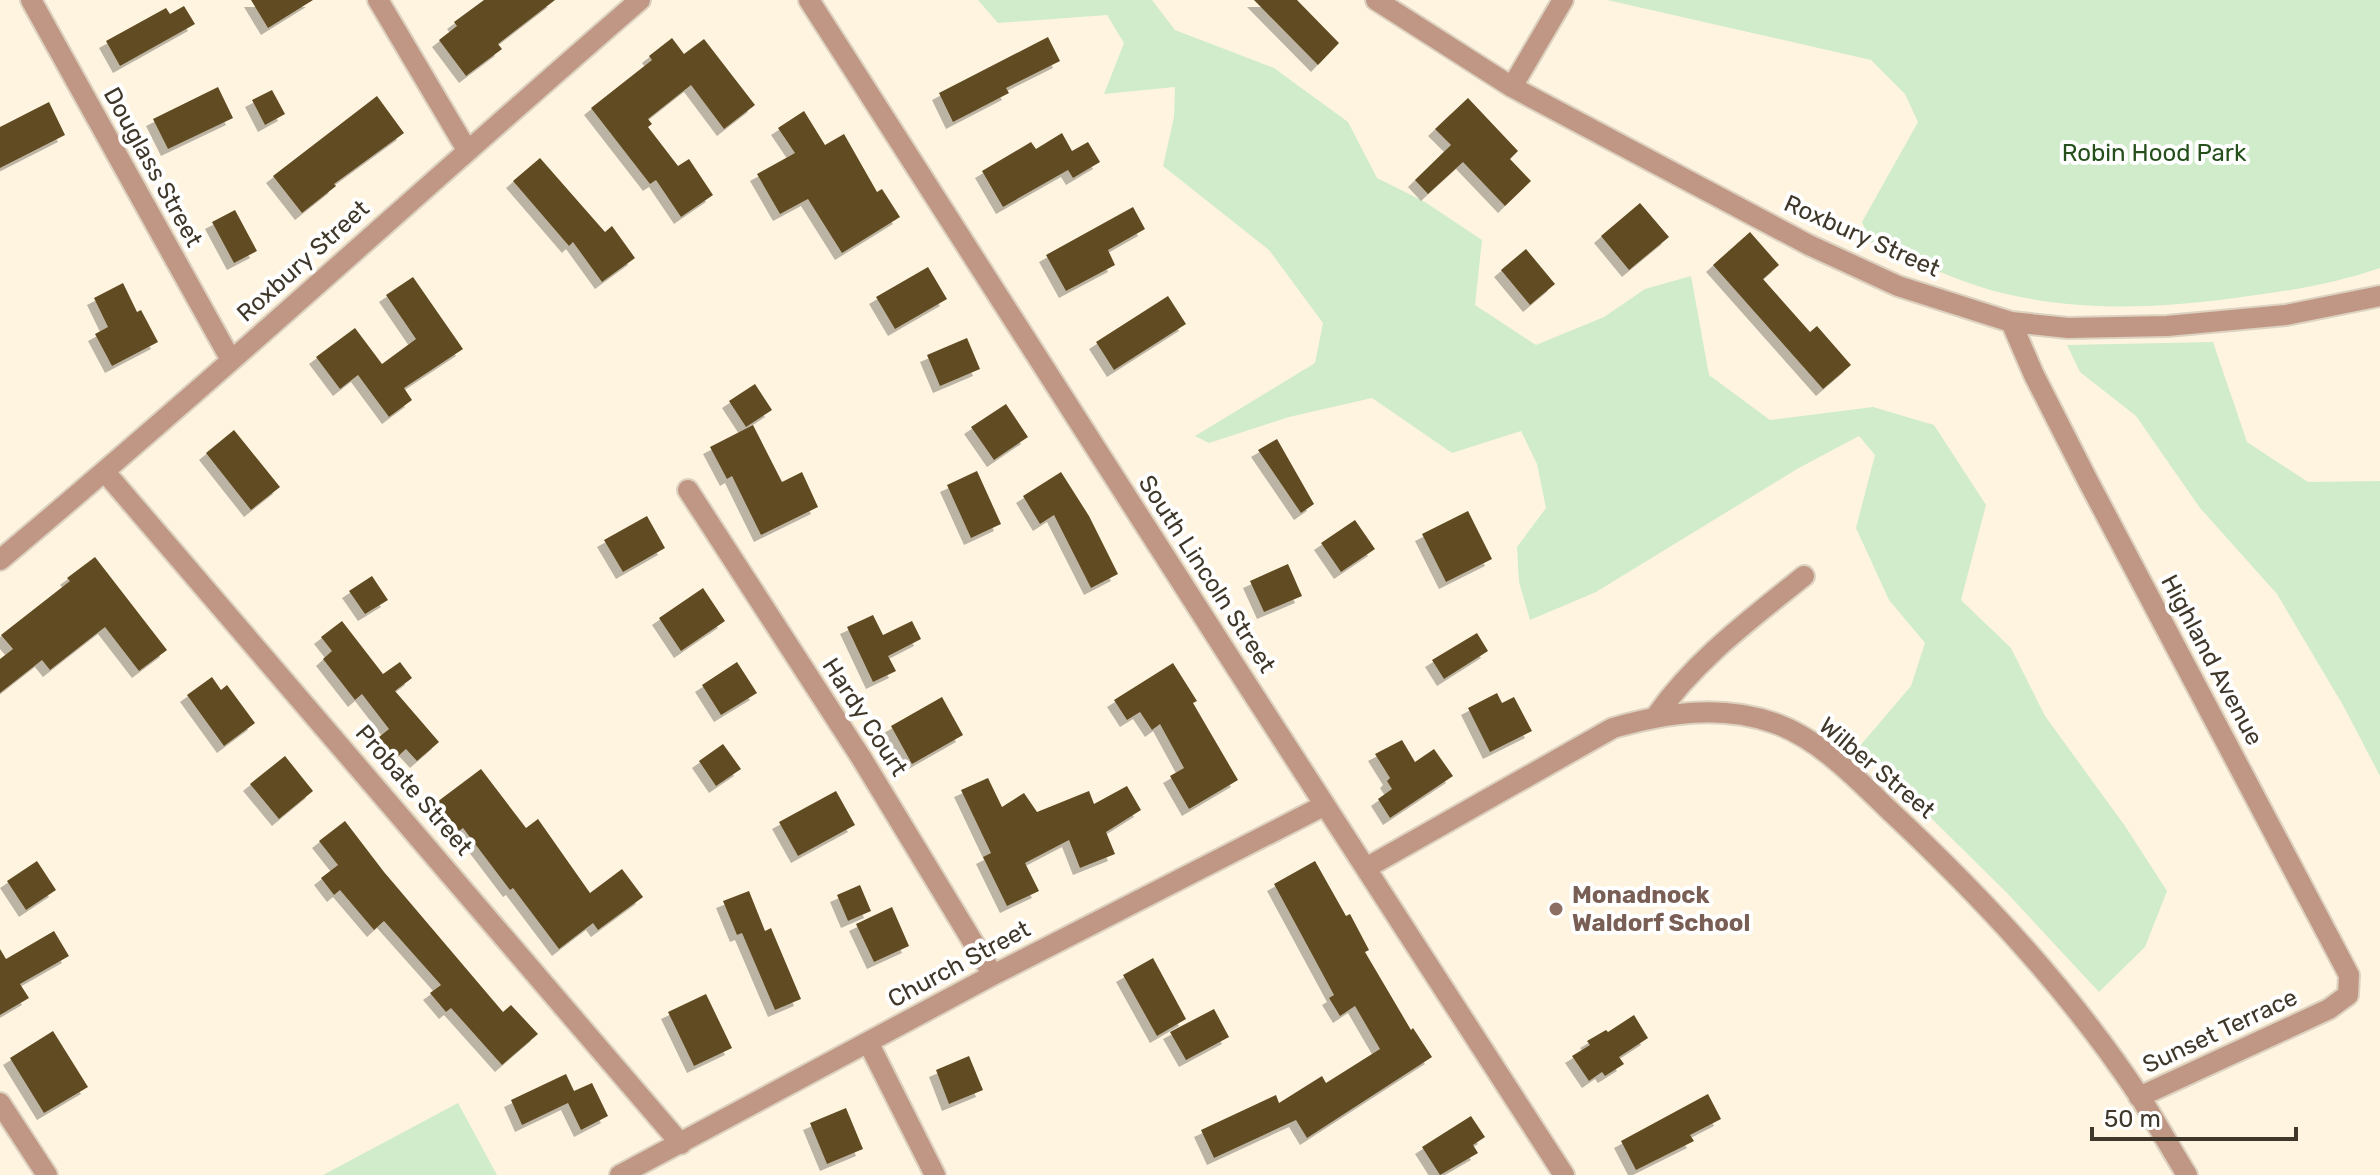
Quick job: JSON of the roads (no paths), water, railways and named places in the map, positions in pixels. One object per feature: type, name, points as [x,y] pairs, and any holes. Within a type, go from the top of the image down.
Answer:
[{"type":"street","name":"Douglass Street","points":[[31,0],[231,360]]},
{"type":"street","points":[[378,0],[467,150]]},
{"type":"street","name":"Roxbury Street","points":[[0,560],[105,472],[640,0]]},
{"type":"street","name":"South Lincoln Street","points":[[809,0],[1564,1175]]},
{"type":"street","name":"Roxbury Street","points":[[1376,0],[1512,87],[1809,245],[1898,286],[2011,322],[2068,328],[2167,326],[2286,315],[2380,296]]},
{"type":"street","points":[[1512,87],[1563,0]]},
{"type":"street","name":"Highland Avenue","points":[[2011,322],[2034,375],[2088,481],[2349,975],[2348,995],[2323,1012]]},
{"type":"street","name":"Probate Street","points":[[105,472],[681,1144]]},
{"type":"street","name":"Hardy Court","points":[[688,490],[862,759],[993,975]]},
{"type":"street","points":[[1656,716],[1678,685],[1726,639],[1804,576]]},
{"type":"street","name":"Wilber Street","points":[[1366,868],[1613,728],[1656,716],[1699,712],[1736,713],[1775,723],[1803,738],[1854,777],[1947,863],[2005,925],[2071,1002],[2139,1097],[2187,1175]]},
{"type":"street","name":"Church Street","points":[[620,1175],[993,975],[1325,805]]},
{"type":"street","name":"Sunset Terrace","points":[[2139,1097],[2323,1012]]},
{"type":"street","points":[[868,1042],[935,1175]]},
{"type":"street","points":[[0,1103],[47,1175]]},
{"type":"place","name":"Monadnock Waldorf School","points":[[1556,909]]},
{"type":"park label","name":"Robin Hood Park","points":[[2154,153]]}]
